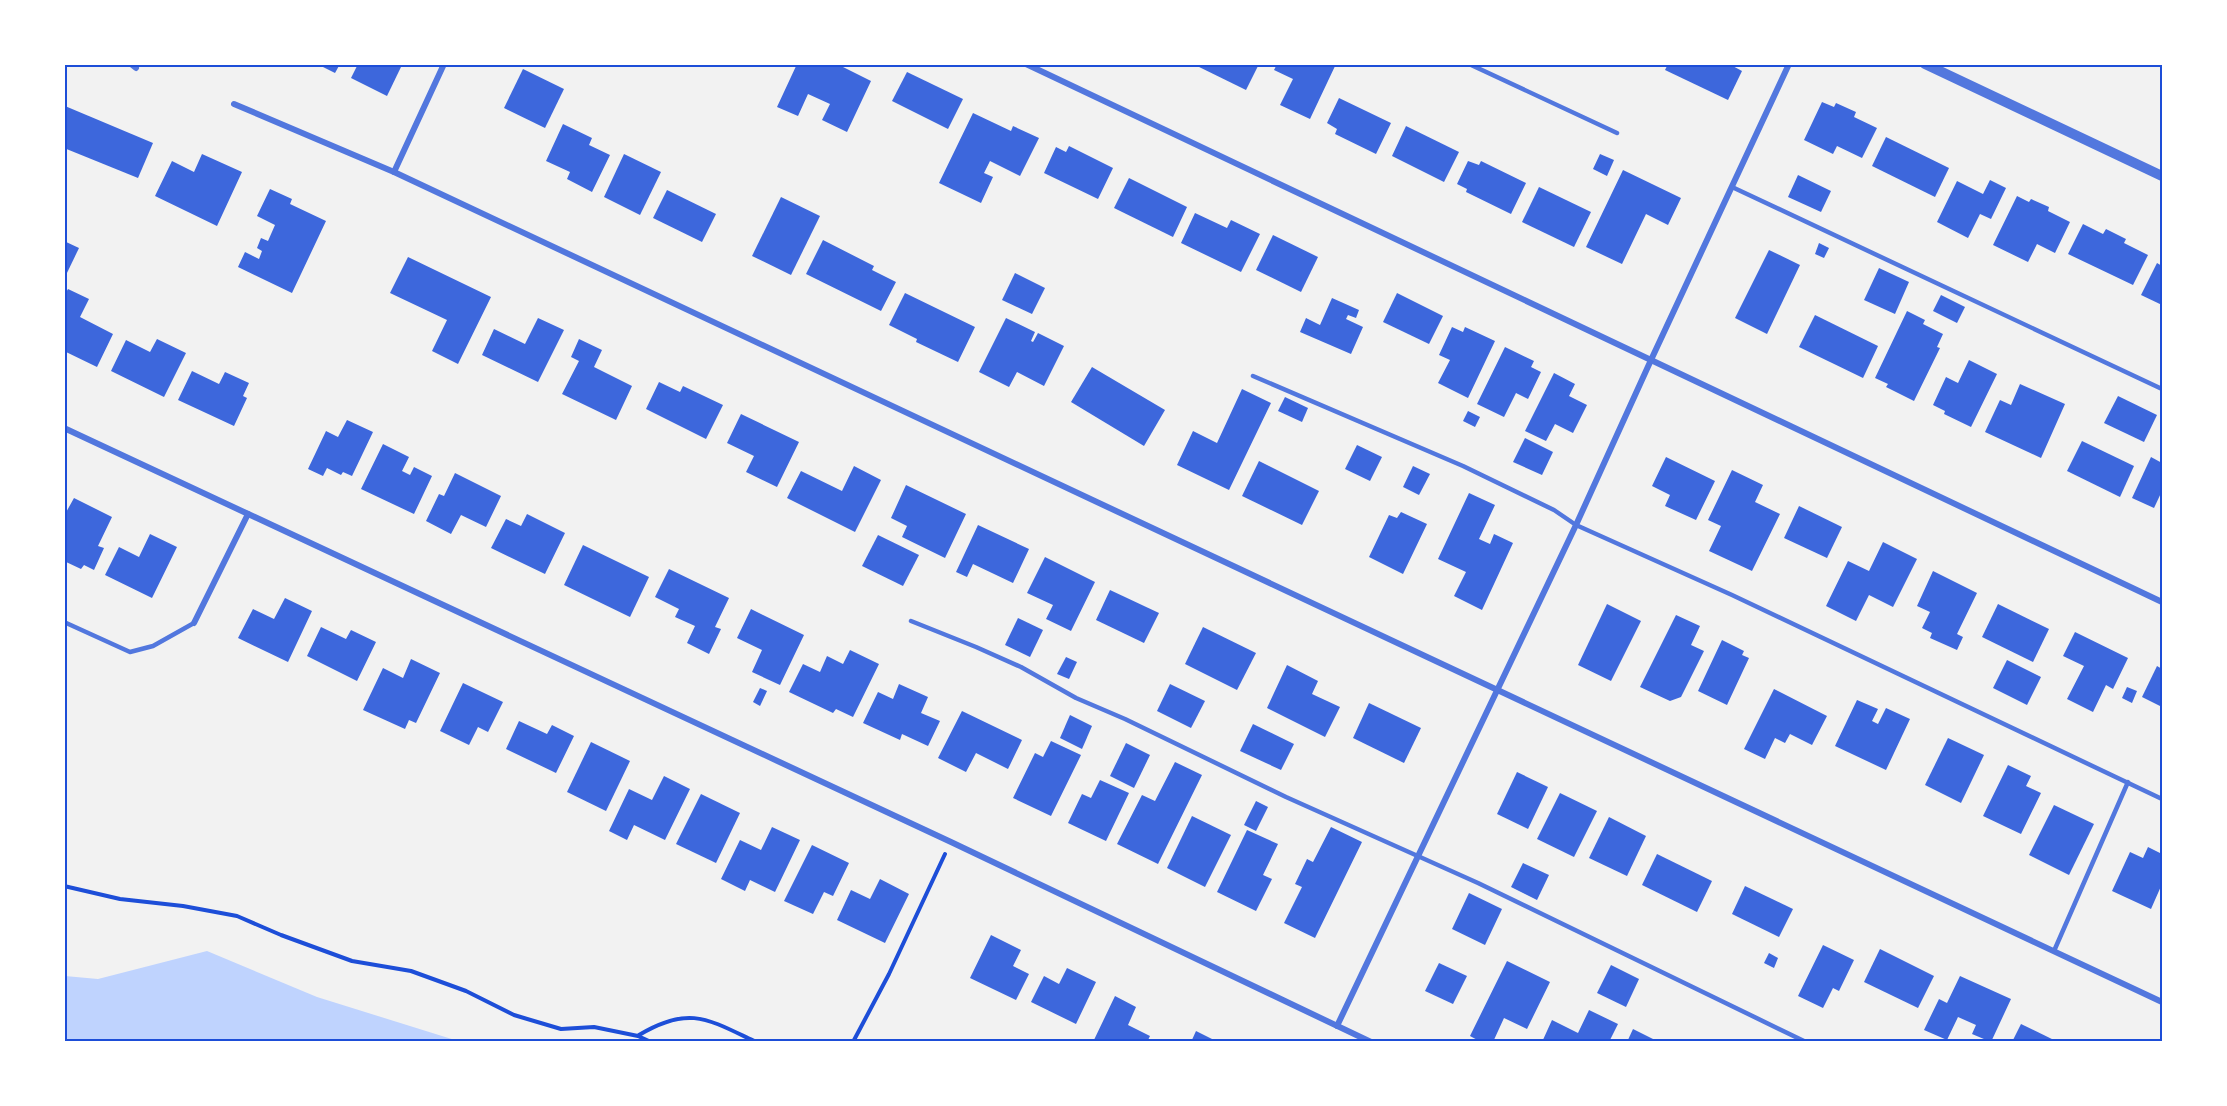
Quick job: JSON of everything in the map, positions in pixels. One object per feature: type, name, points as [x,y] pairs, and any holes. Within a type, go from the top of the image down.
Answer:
[{"type":"street","points":[[394,172],[444,64]]},
{"type":"street","points":[[1026,64],[2163,602]]},
{"type":"street","points":[[1337,1026],[1498,691],[1790,64]]},
{"type":"street","points":[[1925,64],[2163,176]]},
{"type":"street","points":[[234,104],[394,172],[2163,1002]]},
{"type":"street","points":[[64,428],[951,842],[1371,1041]]},
{"type":"street","points":[[194,622],[248,514]]},
{"type":"lane","points":[[1469,64],[1617,133]]},
{"type":"lane","points":[[1732,186],[2163,389]]},
{"type":"lane","points":[[1253,376],[1463,466],[1554,510],[1576,525],[1732,595],[2163,799]]},
{"type":"lane","points":[[910,621],[976,646],[1021,667],[1076,698],[1478,883],[1806,1041]]},
{"type":"lane","points":[[64,622],[130,652],[153,646],[194,622]]},
{"type":"lane","points":[[2054,951],[2128,783]]},
{"type":"path","points":[[853,1041],[889,974],[951,842]]},
{"type":"path","points":[[64,886],[120,899],[183,906],[237,916],[352,961],[411,971],[466,992],[514,1015],[561,1029],[594,1027],[651,1041]]},
{"type":"path","points":[[638,1036],[666,1022],[697,1017],[712,1021],[756,1041]]},
{"type":"water","points":[[207,951],[317,997],[458,1041],[65,1041],[65,976],[98,979]]},
{"type":"building","points":[[317,64],[340,64],[335,73]]},
{"type":"building","points":[[358,64],[396,64],[401,67],[387,96],[351,78]]},
{"type":"building","points":[[797,64],[837,64],[871,81],[847,132],[822,120],[830,104],[808,94],[798,116],[777,107]]},
{"type":"building","points":[[1193,64],[1259,64],[1246,90]]},
{"type":"building","points":[[1277,64],[1336,64],[1310,119],[1280,105],[1293,79],[1274,70]]},
{"type":"building","points":[[1668,64],[1729,64],[1742,71],[1728,100],[1665,70]]},
{"type":"building","points":[[523,69],[564,89],[545,128],[504,108]]},
{"type":"building","points":[[907,72],[963,99],[948,129],[892,101]]},
{"type":"building","points":[[1339,98],[1391,123],[1376,154],[1335,134],[1337,129],[1327,123]]},
{"type":"building","points":[[1822,102],[1834,107],[1836,103],[1856,112],[1854,117],[1877,128],[1862,158],[1837,146],[1833,154],[1804,140]]},
{"type":"building","points":[[65,106],[153,143],[138,178],[64,148]]},
{"type":"building","points":[[973,113],[1011,131],[1013,126],[1039,138],[1020,176],[990,161],[984,173],[993,177],[981,203],[939,183]]},
{"type":"building","points":[[563,124],[592,138],[589,145],[610,155],[592,192],[567,179],[570,172],[546,161]]},
{"type":"building","points":[[1406,126],[1459,152],[1444,182],[1392,156]]},
{"type":"building","points":[[1886,137],[1949,168],[1935,197],[1872,166]]},
{"type":"building","points":[[1069,146],[1113,168],[1098,199],[1044,173],[1056,147],[1066,152]]},
{"type":"building","points":[[202,154],[242,172],[217,226],[155,196],[172,161],[194,172]]},
{"type":"building","points":[[624,154],[661,172],[640,215],[604,197]]},
{"type":"building","points":[[1600,154],[1614,160],[1607,176],[1593,169]]},
{"type":"building","points":[[1468,161],[1479,165],[1481,161],[1526,183],[1511,214],[1466,192],[1467,189],[1457,184]]},
{"type":"building","points":[[1623,170],[1681,198],[1668,225],[1646,214],[1622,264],[1586,247]]},
{"type":"building","points":[[1798,175],[1831,191],[1821,212],[1788,197]]},
{"type":"building","points":[[1129,178],[1187,207],[1173,237],[1114,208]]},
{"type":"building","points":[[1990,180],[2006,188],[1991,219],[1980,214],[1968,238],[1937,222],[1957,181],[1983,194]]},
{"type":"building","points":[[1539,187],[1591,212],[1574,247],[1522,222]]},
{"type":"building","points":[[270,189],[292,199],[290,204],[326,221],[292,293],[238,267],[245,252],[259,259],[262,251],[257,248],[261,238],[268,241],[275,225],[257,216]]},
{"type":"building","points":[[667,190],[716,214],[702,242],[653,218]]},
{"type":"building","points":[[2017,196],[2049,207],[2048,211],[2070,222],[2055,253],[2037,244],[2028,262],[1993,245]]},
{"type":"building","points":[[781,197],[820,216],[791,275],[752,256]]},
{"type":"building","points":[[1195,213],[1227,228],[1231,220],[1260,234],[1241,272],[1181,243]]},
{"type":"building","points":[[2083,224],[2103,234],[2106,229],[2126,239],[2124,243],[2148,255],[2133,285],[2068,254]]},
{"type":"building","points":[[1273,235],[1318,257],[1301,292],[1256,270]]},
{"type":"building","points":[[823,240],[874,266],[872,270],[896,282],[881,311],[806,274]]},
{"type":"building","points":[[64,241],[79,248],[66,275],[64,274]]},
{"type":"building","points":[[1819,243],[1829,248],[1824,258],[1815,254]]},
{"type":"building","points":[[1769,250],[1800,265],[1767,334],[1735,318]]},
{"type":"building","points":[[408,257],[491,297],[458,364],[432,351],[447,320],[390,293]]},
{"type":"building","points":[[2157,263],[2162,266],[2162,305],[2141,295]]},
{"type":"building","points":[[1879,268],[1909,282],[1895,314],[1864,300]]},
{"type":"building","points":[[1015,273],[1045,288],[1032,314],[1002,300]]},
{"type":"building","points":[[68,289],[89,299],[80,317],[113,334],[97,367],[64,351],[64,296]]},
{"type":"building","points":[[905,293],[975,327],[958,362],[916,342],[917,339],[889,325]]},
{"type":"building","points":[[1397,293],[1443,316],[1429,344],[1383,322]]},
{"type":"building","points":[[1941,295],[1965,307],[1957,323],[1933,311]]},
{"type":"building","points":[[1332,298],[1359,310],[1356,318],[1348,315],[1346,319],[1363,327],[1351,354],[1300,332],[1306,318],[1320,325]]},
{"type":"building","points":[[1907,311],[1925,320],[1923,324],[1943,334],[1937,347],[1940,348],[1914,401],[1886,387],[1888,384],[1875,378]]},
{"type":"building","points":[[1815,315],[1878,346],[1863,378],[1799,347]]},
{"type":"building","points":[[538,318],[564,330],[538,382],[482,355],[494,329],[525,344]]},
{"type":"building","points":[[1006,318],[1035,332],[1031,341],[1033,342],[1038,333],[1064,346],[1044,386],[1017,372],[1009,387],[979,372]]},
{"type":"building","points":[[1452,327],[1463,332],[1465,327],[1495,341],[1468,398],[1438,383],[1450,360],[1439,355]]},
{"type":"building","points":[[157,339],[186,353],[164,397],[111,371],[126,340],[150,352]]},
{"type":"building","points":[[579,339],[602,350],[594,367],[632,386],[616,420],[562,394],[579,361],[571,357]]},
{"type":"building","points":[[1505,347],[1534,361],[1531,367],[1541,372],[1528,399],[1516,393],[1504,417],[1477,404]]},
{"type":"building","points":[[1969,360],[1997,374],[1971,427],[1944,414],[1945,411],[1933,405],[1946,377],[1958,383]]},
{"type":"building","points":[[1092,367],[1165,410],[1144,446],[1071,402]]},
{"type":"building","points":[[192,371],[219,384],[225,372],[249,383],[243,396],[247,398],[234,426],[178,400]]},
{"type":"building","points":[[1554,373],[1575,384],[1569,396],[1587,405],[1573,433],[1555,424],[1546,441],[1525,431]]},
{"type":"building","points":[[659,382],[680,392],[683,386],[723,405],[706,439],[646,409]]},
{"type":"building","points":[[2020,384],[2065,404],[2041,458],[1985,432],[2000,400],[2011,405]]},
{"type":"building","points":[[1242,389],[1271,403],[1229,490],[1177,465],[1193,431],[1217,443]]},
{"type":"building","points":[[2118,396],[2157,415],[2144,442],[2104,423]]},
{"type":"building","points":[[1285,397],[1308,408],[1302,422],[1278,411]]},
{"type":"building","points":[[1468,411],[1480,417],[1475,427],[1463,421]]},
{"type":"building","points":[[741,414],[799,442],[777,487],[746,472],[754,456],[727,443]]},
{"type":"building","points":[[347,420],[373,432],[352,476],[343,472],[341,475],[327,468],[323,476],[308,469],[326,431],[338,437]]},
{"type":"building","points":[[1525,438],[1553,452],[1542,475],[1513,462]]},
{"type":"building","points":[[2082,441],[2134,466],[2120,497],[2067,471]]},
{"type":"building","points":[[383,444],[409,457],[402,471],[410,475],[414,467],[432,476],[414,514],[361,489]]},
{"type":"building","points":[[1357,445],[1382,457],[1370,481],[1345,469]]},
{"type":"building","points":[[1666,457],[1715,481],[1696,520],[1665,506],[1670,495],[1652,486]]},
{"type":"building","points":[[2151,457],[2162,463],[2162,491],[2154,508],[2132,498]]},
{"type":"building","points":[[1259,461],[1319,491],[1302,525],[1242,496]]},
{"type":"building","points":[[854,466],[881,480],[855,532],[787,498],[801,471],[842,491]]},
{"type":"building","points":[[1413,466],[1430,474],[1419,495],[1403,487]]},
{"type":"building","points":[[1732,470],[1763,485],[1755,502],[1780,514],[1752,571],[1709,551],[1721,526],[1708,520]]},
{"type":"building","points":[[455,473],[501,496],[486,527],[461,515],[451,534],[426,521],[439,494],[444,496]]},
{"type":"building","points":[[906,485],[966,514],[945,558],[902,537],[907,526],[891,518]]},
{"type":"building","points":[[1469,493],[1495,505],[1479,539],[1490,544],[1494,534],[1513,543],[1482,610],[1454,596],[1466,572],[1438,559]]},
{"type":"building","points":[[74,498],[112,517],[98,546],[104,548],[94,570],[84,565],[81,569],[64,561],[64,516]]},
{"type":"building","points":[[1799,506],[1842,527],[1827,558],[1784,538]]},
{"type":"building","points":[[1401,512],[1427,524],[1403,574],[1369,557],[1389,515],[1397,518]]},
{"type":"building","points":[[527,514],[565,533],[545,574],[491,548],[506,519],[521,526]]},
{"type":"building","points":[[978,525],[1029,549],[1013,583],[973,564],[967,577],[956,572]]},
{"type":"building","points":[[150,534],[177,547],[152,598],[105,575],[119,547],[139,557]]},
{"type":"building","points":[[878,535],[919,555],[903,586],[862,566]]},
{"type":"building","points":[[1883,542],[1917,559],[1893,607],[1869,595],[1856,621],[1826,606],[1848,561],[1869,571]]},
{"type":"building","points":[[583,545],[649,577],[630,617],[564,585]]},
{"type":"building","points":[[1045,557],[1095,582],[1071,631],[1046,619],[1053,605],[1027,593]]},
{"type":"building","points":[[669,569],[729,598],[715,627],[721,629],[709,654],[687,643],[695,626],[675,617],[679,609],[655,597]]},
{"type":"building","points":[[1933,571],[1977,593],[1957,634],[1963,637],[1957,650],[1930,638],[1932,633],[1922,628],[1930,612],[1917,606]]},
{"type":"building","points":[[1110,590],[1159,613],[1144,643],[1096,620]]},
{"type":"building","points":[[285,598],[312,611],[288,662],[238,638],[253,609],[274,619]]},
{"type":"building","points":[[1607,604],[1641,621],[1611,681],[1578,665]]},
{"type":"building","points":[[1998,604],[2049,629],[2033,662],[1982,637]]},
{"type":"building","points":[[751,609],[804,635],[780,685],[752,672],[762,650],[737,638]]},
{"type":"building","points":[[1676,615],[1700,626],[1691,645],[1704,651],[1681,697],[1670,701],[1640,687]]},
{"type":"building","points":[[1018,618],[1043,630],[1030,657],[1005,645]]},
{"type":"building","points":[[321,627],[346,639],[351,630],[376,642],[357,681],[307,656]]},
{"type":"building","points":[[1203,627],[1256,653],[1237,690],[1185,664]]},
{"type":"building","points":[[2075,632],[2128,658],[2113,689],[2106,685],[2093,712],[2067,699],[2084,666],[2063,656]]},
{"type":"building","points":[[1722,640],[1744,651],[1742,655],[1749,658],[1727,705],[1698,691]]},
{"type":"building","points":[[850,650],[879,664],[853,717],[836,709],[833,713],[789,692],[803,664],[820,672],[827,656],[843,664]]},
{"type":"building","points":[[1066,657],[1077,662],[1069,679],[1057,674]]},
{"type":"building","points":[[411,659],[440,673],[416,723],[409,720],[405,729],[363,710],[383,668],[403,678]]},
{"type":"building","points":[[2007,660],[2041,677],[2027,705],[1993,688]]},
{"type":"building","points":[[1287,665],[1318,681],[1312,694],[1340,707],[1325,737],[1267,708]]},
{"type":"building","points":[[2157,666],[2162,669],[2162,707],[2142,697]]},
{"type":"building","points":[[463,683],[503,702],[488,732],[478,727],[469,745],[440,731]]},
{"type":"building","points":[[899,684],[928,697],[921,713],[940,721],[928,746],[902,734],[900,740],[863,723],[878,692],[893,699]]},
{"type":"building","points":[[1170,684],[1205,701],[1191,728],[1157,711]]},
{"type":"building","points":[[2127,687],[2137,691],[2132,703],[2122,698]]},
{"type":"building","points":[[760,688],[767,691],[760,706],[753,702]]},
{"type":"building","points":[[1774,689],[1827,716],[1812,745],[1790,734],[1785,743],[1775,738],[1765,759],[1744,749]]},
{"type":"building","points":[[1857,700],[1878,709],[1872,721],[1878,724],[1886,708],[1910,719],[1886,770],[1835,746]]},
{"type":"building","points":[[1369,703],[1421,728],[1404,763],[1353,738]]},
{"type":"building","points":[[962,711],[1022,740],[1008,769],[976,753],[966,772],[938,758]]},
{"type":"building","points":[[1070,715],[1092,726],[1082,749],[1060,738]]},
{"type":"building","points":[[519,721],[547,734],[552,725],[574,736],[556,773],[506,749]]},
{"type":"building","points":[[1253,724],[1294,744],[1281,770],[1240,751]]},
{"type":"building","points":[[1948,738],[1984,755],[1961,803],[1925,785]]},
{"type":"building","points":[[1051,741],[1081,755],[1051,816],[1013,798],[1035,753],[1043,757]]},
{"type":"building","points":[[591,742],[630,761],[606,811],[567,792]]},
{"type":"building","points":[[1126,743],[1150,755],[1134,788],[1110,776]]},
{"type":"building","points":[[1175,762],[1202,775],[1158,864],[1117,844],[1142,795],[1155,801]]},
{"type":"building","points":[[2008,765],[2031,776],[2026,786],[2041,793],[2021,834],[1983,816]]},
{"type":"building","points":[[1517,772],[1548,787],[1528,829],[1497,814]]},
{"type":"building","points":[[664,776],[690,789],[665,840],[634,825],[627,840],[609,831],[629,789],[652,800]]},
{"type":"building","points":[[1100,780],[1129,793],[1106,841],[1068,823],[1082,794],[1091,798]]},
{"type":"building","points":[[1560,793],[1597,811],[1574,857],[1537,839]]},
{"type":"building","points":[[701,794],[740,813],[716,863],[676,844]]},
{"type":"building","points":[[1256,801],[1268,807],[1256,831],[1244,825]]},
{"type":"building","points":[[2054,805],[2094,824],[2069,875],[2029,855]]},
{"type":"building","points":[[1192,816],[1231,835],[1205,887],[1167,868]]},
{"type":"building","points":[[1609,817],[1646,836],[1627,876],[1589,858]]},
{"type":"building","points":[[772,827],[800,840],[775,892],[750,880],[745,891],[721,879],[740,840],[761,850]]},
{"type":"building","points":[[1331,827],[1362,842],[1315,938],[1284,923],[1302,887],[1295,884],[1307,859],[1313,862]]},
{"type":"building","points":[[1247,830],[1278,844],[1263,875],[1272,879],[1256,911],[1217,892]]},
{"type":"building","points":[[812,845],[849,863],[833,896],[824,892],[813,914],[784,901]]},
{"type":"building","points":[[2148,847],[2162,854],[2162,884],[2151,909],[2112,891],[2130,852],[2143,858]]},
{"type":"building","points":[[1657,854],[1712,881],[1697,912],[1642,885]]},
{"type":"building","points":[[1523,863],[1549,875],[1537,900],[1511,887]]},
{"type":"building","points":[[880,879],[909,894],[885,943],[837,920],[851,890],[870,899]]},
{"type":"building","points":[[1745,886],[1793,909],[1779,937],[1732,914]]},
{"type":"building","points":[[1469,893],[1502,909],[1485,945],[1452,929]]},
{"type":"building","points":[[991,935],[1021,950],[1013,966],[1029,974],[1016,1000],[970,978]]},
{"type":"building","points":[[1823,945],[1854,960],[1839,991],[1833,988],[1823,1008],[1798,996]]},
{"type":"building","points":[[1880,949],[1934,976],[1918,1008],[1864,982]]},
{"type":"building","points":[[1769,953],[1778,958],[1774,968],[1764,963]]},
{"type":"building","points":[[1507,961],[1550,982],[1527,1029],[1504,1018],[1493,1042],[1481,1042],[1470,1036]]},
{"type":"building","points":[[1439,963],[1467,976],[1453,1004],[1425,991]]},
{"type":"building","points":[[1611,965],[1639,979],[1626,1007],[1597,993]]},
{"type":"building","points":[[1067,968],[1096,982],[1076,1024],[1031,1002],[1044,976],[1059,984]]},
{"type":"building","points":[[1960,976],[2011,999],[1991,1042],[1972,1034],[1976,1025],[1958,1017],[1947,1040],[1924,1030],[1939,999],[1947,1003]]},
{"type":"building","points":[[1115,996],[1136,1007],[1128,1025],[1150,1036],[1147,1042],[1093,1042]]},
{"type":"building","points":[[1589,1010],[1618,1024],[1609,1042],[1542,1042],[1552,1020],[1578,1033]]},
{"type":"building","points":[[2021,1024],[2058,1042],[2012,1042]]},
{"type":"building","points":[[1633,1029],[1653,1039],[1652,1042],[1627,1042]]},
{"type":"building","points":[[1196,1031],[1214,1040],[1213,1042],[1191,1042]]}]
